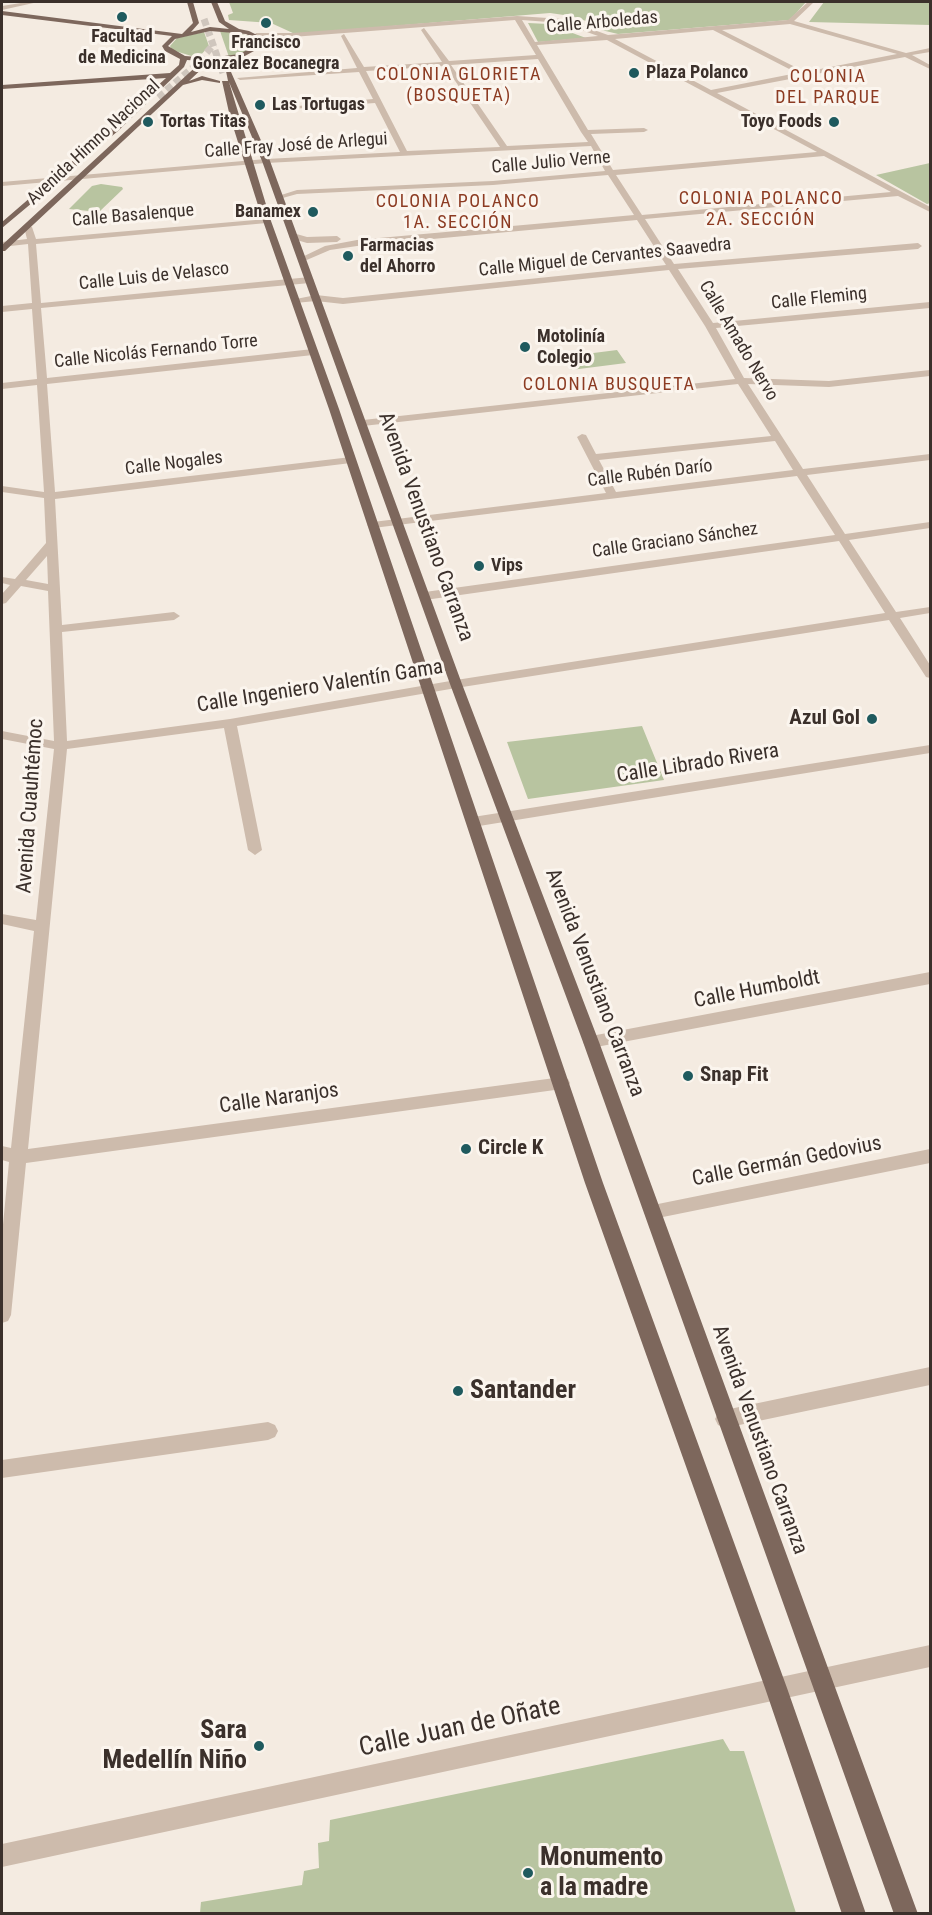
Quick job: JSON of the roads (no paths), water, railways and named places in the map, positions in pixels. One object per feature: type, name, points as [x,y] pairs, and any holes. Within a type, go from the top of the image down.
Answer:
[{"type":"main road","points":[[190,2],[196,24],[168,41],[165,46],[167,51],[216,70],[234,117],[267,221],[351,460],[562,1083],[600,1202],[776,1688],[854,1914]]},
{"type":"main road","points":[[197,2],[204,19]]},
{"type":"main road","points":[[206,2],[208,10]]},
{"type":"main road","points":[[214,2],[222,22],[236,30]]},
{"type":"main road","points":[[2,13],[182,34],[210,29],[236,30],[256,35],[261,39],[262,45],[178,89]]},
{"type":"main road","points":[[2,19],[168,41]]},
{"type":"main road","points":[[241,56],[236,62],[249,104],[249,117]]},
{"type":"main road","name":"Avenida Himno Nacional","points":[[2,226],[155,94],[182,66],[184,58]]},
{"type":"main road","name":"Avenida Himno Nacional","points":[[4,246],[28,227],[178,89],[216,70]]},
{"type":"main road","name":"Avenida Venustiano Carranza","points":[[216,70],[249,117],[275,184],[456,684],[591,1042],[725,1419],[906,1914]]},
{"type":"main road","points":[[2,89],[173,75]]},
{"type":"main road","points":[[2,89],[137,81],[151,84],[155,94]]},
{"type":"street","points":[[2,8],[35,2]]},
{"type":"street","points":[[790,22],[811,2]]},
{"type":"street","points":[[256,35],[272,37],[518,21],[563,21],[609,38],[786,131],[876,192],[900,205]]},
{"type":"street","points":[[262,45],[518,21],[557,25],[594,39],[772,133],[930,209]]},
{"type":"street","name":"Calle Amado Nervo","points":[[518,21],[585,132],[710,326],[741,381],[930,674]]},
{"type":"street","points":[[790,22],[904,54],[930,67]]},
{"type":"street","name":"Calle Arboledas","points":[[531,44],[790,22]]},
{"type":"street","points":[[713,28],[802,73]]},
{"type":"street","points":[[424,30],[505,149]]},
{"type":"street","points":[[344,36],[405,154]]},
{"type":"street","points":[[701,94],[930,50]]},
{"type":"street","points":[[240,78],[539,57]]},
{"type":"street","points":[[291,107],[378,101]]},
{"type":"street","points":[[585,132],[644,130]]},
{"type":"street","points":[[772,133],[786,131]]},
{"type":"street","name":"Calle Fray José de Arlegui","points":[[2,182],[249,162],[593,144]]},
{"type":"street","name":"Calle Julio Verne","points":[[279,197],[297,192],[610,171],[815,152]]},
{"type":"street","name":"Calle Julio Verne","points":[[275,184],[298,188],[402,185]]},
{"type":"street","points":[[293,236],[325,240],[436,233],[890,189]]},
{"type":"street","points":[[876,192],[899,194]]},
{"type":"street","name":"Calle Basalenque","points":[[4,246],[267,221]]},
{"type":"street","name":"Avenida Cuauhtémoc","points":[[2,1315],[61,746],[50,496],[40,382],[32,242],[28,227]]},
{"type":"street","points":[[302,260],[328,248],[436,233]]},
{"type":"street","name":"Calle Miguel de Cervantes Saavedra","points":[[322,314],[345,306],[535,284],[786,259],[897,251],[930,244]]},
{"type":"street","name":"Calle Luis de Velasco","points":[[2,309],[310,280]]},
{"type":"street","name":"Calle Miguel de Cervantes Saavedra","points":[[295,300],[316,298],[343,301],[535,284]]},
{"type":"street","name":"Calle Fleming","points":[[710,326],[930,305]]},
{"type":"street","name":"Calle Nicolás Fernando Torre","points":[[2,386],[313,352]]},
{"type":"street","points":[[363,423],[741,381],[829,384],[930,373]]},
{"type":"street","points":[[582,437],[612,495]]},
{"type":"street","points":[[593,457],[778,438]]},
{"type":"street","name":"Calle Rubén Darío","points":[[373,525],[930,457]]},
{"type":"street","name":"Calle Nogales","points":[[2,489],[50,496],[351,460]]},
{"type":"street","name":"Calle Graciano Sánchez","points":[[425,596],[930,525]]},
{"type":"street","points":[[2,601],[16,581],[51,544]]},
{"type":"street","points":[[2,580],[53,588]]},
{"type":"street","name":"Calle Ingeniero Valentín Gama","points":[[2,735],[61,746],[230,723],[427,688],[930,610]]},
{"type":"street","points":[[56,629],[174,616]]},
{"type":"street","points":[[230,723],[255,850]]},
{"type":"street","name":"Calle Librado Rivera","points":[[473,822],[930,749]]},
{"type":"street","points":[[2,918],[43,927]]},
{"type":"street","name":"Calle Humboldt","points":[[591,1042],[930,978]]},
{"type":"street","name":"Calle Naranjos","points":[[2,1153],[19,1157],[562,1083]]},
{"type":"street","name":"Calle Germán Gedovius","points":[[653,1212],[930,1156]]},
{"type":"street","points":[[725,1419],[930,1376]]},
{"type":"street","points":[[2,1469],[268,1431]]},
{"type":"street","name":"Calle Juan de Oñate","points":[[2,1856],[930,1656]]},
{"type":"tunnel","points":[[204,19],[213,45]]},
{"type":"tunnel","points":[[158,97],[196,65],[213,45]]},
{"type":"tunnel","points":[[213,45],[223,73]]},
{"type":"place","name":"Facultad de Medicina","points":[[122,17]]},
{"type":"place","name":"Francisco Gonzalez Bocanegra","points":[[266,23]]},
{"type":"place","name":"Plaza Polanco","points":[[634,73]]},
{"type":"place","name":"Las Tortugas","points":[[260,105]]},
{"type":"place","name":"Tortas Titas","points":[[148,122]]},
{"type":"place","name":"Toyo Foods","points":[[834,122]]},
{"type":"place","name":"Banamex","points":[[313,212]]},
{"type":"place","name":"Farmacias del Ahorro","points":[[348,256]]},
{"type":"place","name":"Motolinía Colegio","points":[[525,347]]},
{"type":"place","name":"Vips","points":[[479,566]]},
{"type":"place","name":"Azul Gol","points":[[872,719]]},
{"type":"place","name":"Snap Fit","points":[[688,1076]]},
{"type":"place","name":"Circle K","points":[[466,1149]]},
{"type":"place","name":"Santander","points":[[458,1391]]},
{"type":"place","name":"Sara Medellín Niño","points":[[259,1746]]},
{"type":"place","name":"Monumento a la madre","points":[[528,1873]]},
{"type":"district","name":"COLONIA GLORIETA (BOSQUETA)","points":[[459,85]]},
{"type":"district","name":"COLONIA DEL PARQUE","points":[[828,88]]},
{"type":"district","name":"COLONIA POLANCO 2A. SECCIÓN","points":[[761,209]]},
{"type":"district","name":"COLONIA POLANCO 1A. SECCIÓN","points":[[458,212]]},
{"type":"district","name":"COLONIA BUSQUETA","points":[[609,385]]}]
